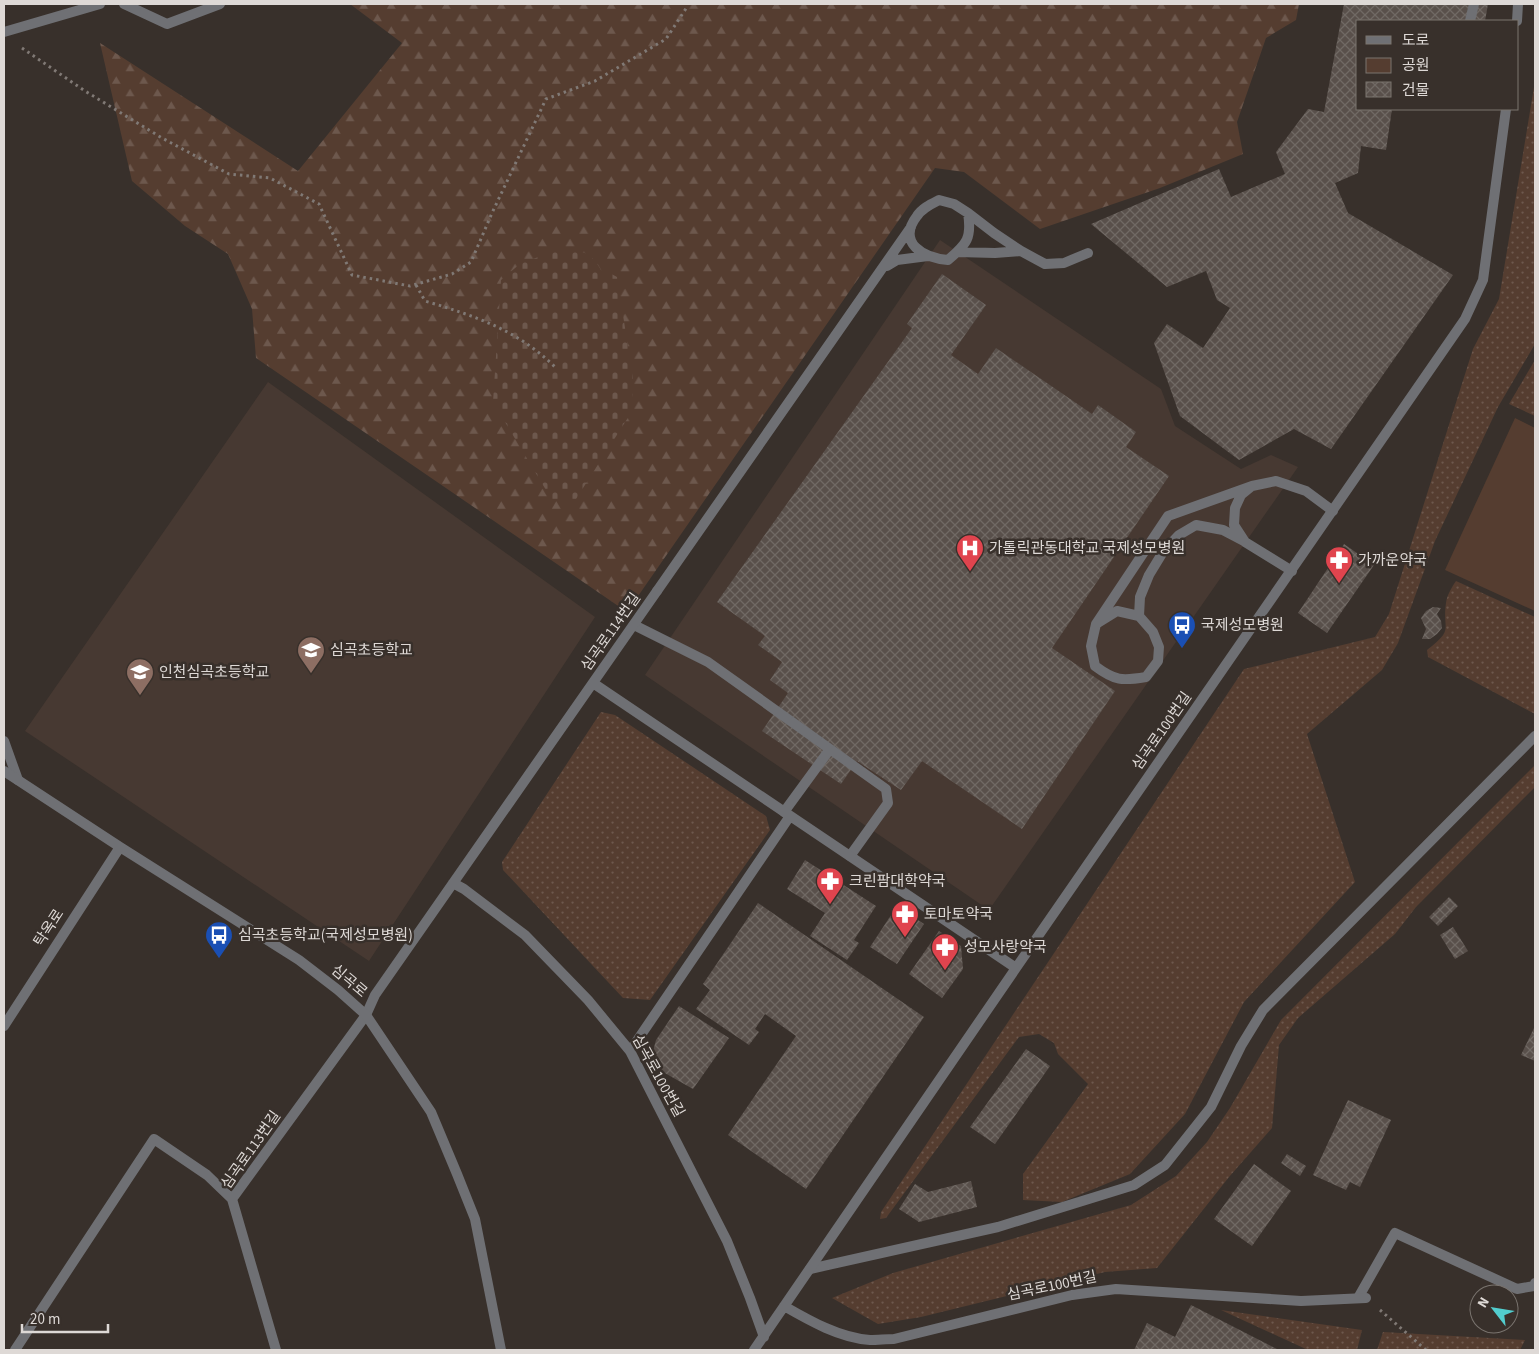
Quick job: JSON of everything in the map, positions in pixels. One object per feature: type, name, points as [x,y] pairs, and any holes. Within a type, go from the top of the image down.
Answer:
[{"type":"street","points":[[4,32],[100,4]]},
{"type":"street","points":[[124,4],[167,24],[220,4]]},
{"type":"street","points":[[1470,20],[1474,4]]},
{"type":"street","points":[[1517,20],[1518,4]]},
{"type":"street","name":"심곡로100번길","points":[[754,1350],[1465,319],[1483,280],[1505,110]]},
{"type":"street","points":[[968,213],[970,228],[964,246],[948,260],[934,259],[917,250],[910,239],[911,227],[917,216],[926,207],[939,200],[954,204],[968,213],[994,234],[1044,264],[1064,263],[1088,254]]},
{"type":"street","name":"심곡로114번길","points":[[366,1015],[375,995],[911,227]]},
{"type":"street","points":[[958,252],[995,253],[1021,251]]},
{"type":"street","points":[[884,268],[897,260],[928,256]]},
{"type":"street","points":[[1096,624],[1117,611],[1139,616],[1153,632],[1159,647],[1158,661],[1146,677],[1130,680],[1111,678],[1095,666],[1091,646],[1096,624],[1168,516],[1252,486],[1276,481],[1306,491],[1334,511]]},
{"type":"street","points":[[1245,542],[1234,525],[1235,508],[1241,495],[1252,486]]},
{"type":"street","points":[[1139,616],[1140,596],[1149,575],[1163,552],[1180,535],[1196,525],[1223,530],[1292,571]]},
{"type":"street","points":[[634,625],[708,662],[886,789],[888,803],[850,856]]},
{"type":"street","points":[[593,683],[1016,968]]},
{"type":"street","points":[[810,1269],[998,1228],[1134,1186],[1165,1165],[1210,1107],[1241,1046],[1263,1010],[1535,736]]},
{"type":"street","points":[[4,742],[18,780]]},
{"type":"street","points":[[630,1051],[830,748]]},
{"type":"street","name":"심곡로","points":[[4,772],[299,960],[338,990],[366,1015],[431,1112],[476,1220],[501,1350]]},
{"type":"street","name":"탁옥로","points":[[4,1026],[120,847]]},
{"type":"street","name":"심곡로100번길","points":[[454,884],[464,889],[525,935],[588,1000],[630,1051],[726,1241],[764,1337]]},
{"type":"street","name":"심곡로113번길","points":[[276,1350],[232,1199],[366,1015]]},
{"type":"street","points":[[15,1350],[154,1139],[207,1175],[232,1199]]},
{"type":"street","points":[[1362,1298],[1395,1233],[1516,1289],[1534,1286],[1535,1283]]},
{"type":"street","name":"심곡로100번길","points":[[784,1306],[807,1319],[842,1334],[869,1340],[894,1339],[1072,1295],[1116,1289],[1302,1301],[1362,1298]]},
{"type":"path","points":[[20,47],[162,138],[230,174],[270,178],[319,204],[352,276],[410,286],[452,274],[471,262],[546,99],[595,80],[666,39],[687,7],[687,4]]},
{"type":"path","points":[[416,285],[425,301],[475,316],[524,341],[556,368]]},
{"type":"path","points":[[1362,1298],[1426,1350]]},
{"type":"shaded area","name":"가톨릭관동대학교 국제성모병원","points":[[940,240],[1161,389],[1175,426],[1241,469],[1271,455],[1298,467],[989,910],[645,675]]},
{"type":"shaded area","name":"심곡초등학교","points":[[268,382],[595,617],[369,961],[25,731]]},
{"type":"green space","points":[[350,4],[1299,4],[1296,20],[1266,38],[1237,122],[1243,154],[1160,188],[1040,229],[964,172],[935,168],[627,612],[256,358],[252,309],[228,254],[185,226],[132,181],[100,43],[298,171],[402,43]]},
{"type":"green space","points":[[1535,81],[1535,344],[1498,407],[1435,541],[1398,643],[1382,670],[1307,734],[1355,882],[1244,1002],[1185,1114],[1130,1174],[1062,1202],[1023,1200],[1023,1174],[1088,1084],[1058,1054],[1054,1043],[1039,1034],[1019,1037],[886,1218],[880,1219],[881,1212],[1244,669],[1375,637],[1389,614],[1473,349],[1499,299]]},
{"type":"green space","points":[[556,251],[577,251],[587,254],[597,263],[601,270],[617,277],[634,385],[629,416],[576,499],[552,500],[493,402],[501,280],[521,263]]},
{"type":"green space","points":[[1535,360],[1535,416],[1509,404]]},
{"type":"green space","points":[[1515,418],[1535,428],[1535,611],[1445,570]]},
{"type":"green space","points":[[1456,581],[1535,617],[1535,714],[1428,657],[1427,650],[1444,633],[1447,600]]},
{"type":"green space","points":[[601,712],[615,715],[766,816],[770,830],[650,1000],[623,998],[503,870],[502,862]]},
{"type":"green space","points":[[1535,765],[1535,787],[1416,907],[1395,934],[1298,1018],[1279,1045],[1272,1128],[1229,1177],[1157,1268],[1105,1272],[921,1317],[878,1324],[832,1298],[893,1273],[1131,1205],[1176,1176],[1207,1142],[1230,1108],[1281,1020]]},
{"type":"green space","points":[[1221,1310],[1362,1330],[1357,1350],[1308,1350]]},
{"type":"green space","points":[[1383,1332],[1525,1340],[1520,1350],[1377,1350]]},
{"type":"building","points":[[1344,4],[1488,4],[1485,20],[1356,20],[1356,110],[1392,110],[1386,150],[1361,146],[1358,173],[1335,183],[1348,213],[1453,275],[1331,449],[1294,429],[1239,460],[1180,416],[1154,343],[1167,324],[1203,348],[1230,308],[1217,300],[1206,271],[1167,287],[1091,224],[1219,169],[1231,197],[1285,174],[1276,152],[1308,109],[1324,112]]},
{"type":"building","name":"가톨릭관동대학교 국제성모병원","points":[[942,274],[986,305],[951,355],[978,374],[996,348],[1092,414],[1098,405],[1136,432],[1126,447],[1169,476],[1052,648],[1115,691],[1022,829],[922,761],[901,790],[857,761],[841,784],[762,731],[788,693],[770,680],[782,662],[758,645],[765,636],[717,602],[912,328],[907,324]]},
{"type":"building","points":[[1344,544],[1374,565],[1327,633],[1298,613]]},
{"type":"building","points":[[1433,607],[1441,608],[1437,614],[1442,628],[1430,639],[1422,639],[1426,629],[1421,618],[1426,611]]},
{"type":"building","points":[[805,860],[876,906],[854,940],[859,943],[847,960],[810,936],[825,913],[787,889]]},
{"type":"building","points":[[1449,897],[1458,906],[1438,926],[1429,917]]},
{"type":"building","points":[[758,903],[924,1017],[806,1189],[728,1135],[796,1036],[765,1014],[755,1029],[759,1032],[749,1045],[696,1009],[710,990],[703,984]]},
{"type":"building","points":[[897,906],[924,924],[897,964],[870,947]]},
{"type":"building","points":[[1453,927],[1468,951],[1455,959],[1440,935]]},
{"type":"building","points":[[939,931],[961,946],[963,969],[942,998],[909,974]]},
{"type":"building","points":[[679,1006],[729,1038],[693,1089],[663,1072],[656,1065],[652,1055],[656,1040]]},
{"type":"building","points":[[1535,1029],[1535,1061],[1521,1055]]},
{"type":"building","points":[[1026,1049],[1050,1066],[995,1144],[970,1127]]},
{"type":"building","points":[[1348,1100],[1391,1120],[1360,1187],[1350,1182],[1346,1190],[1313,1175]]},
{"type":"building","points":[[1287,1154],[1306,1166],[1300,1176],[1281,1163]]},
{"type":"building","points":[[1254,1164],[1291,1191],[1252,1246],[1214,1219]]},
{"type":"building","points":[[971,1181],[977,1207],[919,1222],[899,1209],[915,1184],[928,1192]]},
{"type":"building","points":[[1191,1305],[1279,1350],[1134,1350],[1147,1323],[1175,1337]]},
{"type":"place","name":"가톨릭관동대학교 국제성모병원","points":[[970,572]]},
{"type":"place","name":"가까운약국","points":[[1339,584]]},
{"type":"place","name":"국제성모병원","points":[[1182,649]]},
{"type":"place","name":"심곡초등학교","points":[[311,674]]},
{"type":"place","name":"인천심곡초등학교","points":[[140,696]]},
{"type":"place","name":"크린팜대학약국","points":[[830,905]]},
{"type":"place","name":"토마토약국","points":[[905,938]]},
{"type":"place","name":"심곡초등학교(국제성모병원)","points":[[219,959]]},
{"type":"place","name":"성모사랑약국","points":[[945,971]]}]
